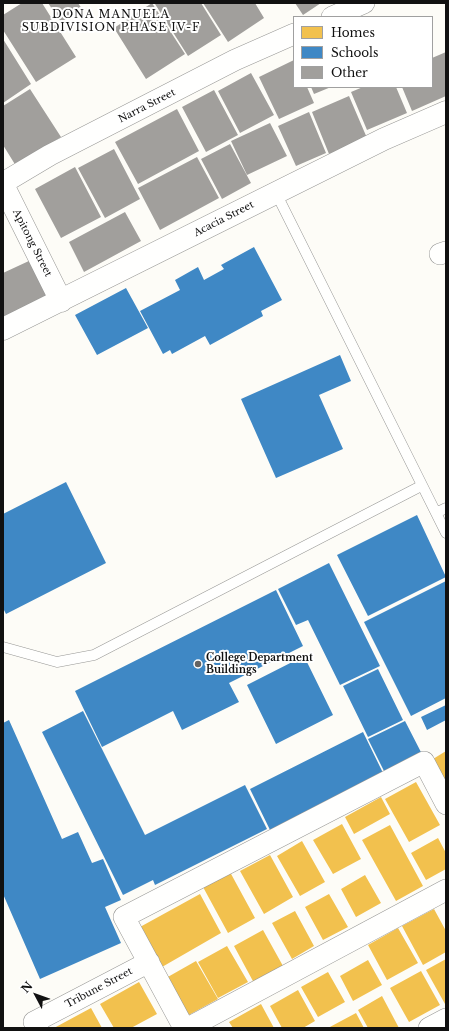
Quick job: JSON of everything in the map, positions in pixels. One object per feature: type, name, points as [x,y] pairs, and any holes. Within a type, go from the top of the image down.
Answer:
[{"type":"street","points":[[334,16],[364,3]]},
{"type":"street","name":"Narra Street","points":[[3,184],[50,155],[235,60],[293,34]]},
{"type":"street","name":"Acacia Street","points":[[3,329],[384,139],[446,112]]},
{"type":"street","name":"Apitong Street","points":[[3,184],[61,300]]},
{"type":"street","points":[[184,1028],[124,917],[424,762],[446,804]]},
{"type":"street","points":[[188,1028],[446,890]]},
{"type":"street","name":"Tribune Street","points":[[38,1028],[34,1022],[149,962]]},
{"type":"street","points":[[429,1028],[446,1019]]},
{"type":"lane","points":[[276,193],[421,486],[446,533]]},
{"type":"lane","points":[[3,648],[58,662],[94,655],[421,486]]},
{"type":"lane","points":[[436,513],[446,508]]},
{"type":"building: Homes","points":[[446,751],[446,780],[445,781],[433,759]]},
{"type":"building: Homes","points":[[416,782],[440,825],[409,842],[385,799]]},
{"type":"building: Homes","points":[[381,797],[390,814],[354,834],[345,817]]},
{"type":"building: Homes","points":[[342,824],[361,859],[333,874],[313,840]]},
{"type":"building: Homes","points":[[390,825],[423,886],[396,901],[362,840]]},
{"type":"building: Homes","points":[[438,838],[446,853],[446,869],[426,880],[411,853]]},
{"type":"building: Homes","points":[[302,841],[325,882],[300,896],[277,856]]},
{"type":"building: Homes","points":[[270,855],[293,897],[264,914],[240,871]]},
{"type":"building: Homes","points":[[230,872],[255,918],[228,933],[203,887]]},
{"type":"building: Homes","points":[[365,875],[381,903],[356,917],[341,889]]},
{"type":"building: Homes","points":[[200,894],[221,933],[162,967],[140,927]]},
{"type":"building: Homes","points":[[329,894],[348,927],[323,940],[305,907]]},
{"type":"building: Homes","points":[[434,909],[446,931],[446,952],[423,965],[402,926]]},
{"type":"building: Homes","points":[[295,911],[314,946],[292,959],[272,923]]},
{"type":"building: Homes","points":[[398,928],[418,963],[387,980],[368,945]]},
{"type":"building: Homes","points":[[263,930],[283,966],[254,983],[234,946]]},
{"type":"building: Homes","points":[[227,946],[248,982],[218,998],[198,962]]},
{"type":"building: Homes","points":[[446,959],[446,1003],[445,1004],[426,970]]},
{"type":"building: Homes","points":[[368,960],[382,985],[353,1001],[340,976]]},
{"type":"building: Homes","points":[[196,961],[218,999],[187,1016],[166,978]]},
{"type":"building: Homes","points":[[421,971],[440,1005],[409,1022],[390,988]]},
{"type":"building: Homes","points":[[328,972],[345,1002],[318,1017],[301,987]]},
{"type":"building: Homes","points":[[139,982],[157,1014],[131,1028],[114,1028],[100,1004]]},
{"type":"building: Homes","points":[[298,990],[315,1021],[303,1028],[282,1028],[270,1006]]},
{"type":"building: Homes","points":[[382,996],[399,1028],[368,1028],[358,1010]]},
{"type":"building: Homes","points":[[261,1004],[274,1028],[233,1028],[229,1022]]},
{"type":"building: Homes","points":[[91,1008],[102,1028],[54,1028]]},
{"type":"building: Homes","points":[[356,1013],[364,1028],[328,1028]]},
{"type":"building: Schools","points":[[254,247],[282,300],[261,311],[263,316],[210,345],[205,336],[172,354],[170,350],[163,354],[140,311],[180,290],[175,280],[198,267],[204,280],[224,269],[221,265]]},
{"type":"building: Schools","points":[[126,288],[148,328],[97,355],[75,315]]},
{"type":"building: Schools","points":[[340,355],[351,381],[319,395],[343,449],[276,478],[241,399]]},
{"type":"building: Schools","points":[[66,482],[106,563],[6,614],[3,608],[3,514]]},
{"type":"building: Schools","points":[[417,515],[446,577],[368,616],[337,555]]},
{"type":"building: Schools","points":[[329,563],[380,666],[340,685],[308,620],[296,625],[278,589]]},
{"type":"building: Schools","points":[[446,581],[446,698],[411,716],[364,622]]},
{"type":"building: Schools","name":"College Department Buildings","points":[[276,590],[303,646],[229,683],[239,702],[182,730],[173,711],[102,747],[75,691]]},
{"type":"building: Schools","points":[[304,656],[333,715],[276,744],[247,685]]},
{"type":"building: Schools","points":[[378,669],[403,720],[368,737],[343,686]]},
{"type":"building: Schools","points":[[446,705],[446,720],[427,730],[421,717]]},
{"type":"building: Schools","points":[[83,711],[145,835],[245,785],[267,829],[155,885],[153,880],[123,895],[42,732]]},
{"type":"building: Schools","points":[[9,720],[62,839],[78,832],[92,863],[103,859],[121,900],[105,907],[121,943],[40,979],[3,894],[3,723]]},
{"type":"building: Schools","points":[[405,721],[424,758],[387,777],[368,739]]},
{"type":"building: Schools","points":[[363,732],[384,775],[271,832],[250,789]]},
{"type":"building: Other","points":[[22,3],[42,3],[76,57],[36,82],[3,30],[3,15]]},
{"type":"building: Other","points":[[48,3],[78,3],[82,9],[61,22]]},
{"type":"building: Other","points":[[152,3],[185,54],[146,79],[114,28]]},
{"type":"building: Other","points":[[201,3],[221,35],[188,56],[155,4]]},
{"type":"building: Other","points":[[203,3],[255,3],[264,18],[228,42]]},
{"type":"building: Other","points":[[295,3],[321,3],[303,15]]},
{"type":"building: Other","points":[[3,39],[31,84],[3,103]]},
{"type":"building: Other","points":[[446,52],[446,96],[412,111],[402,88],[433,88],[433,58]]},
{"type":"building: Other","points":[[293,60],[293,88],[307,88],[314,103],[279,119],[259,77]]},
{"type":"building: Other","points":[[251,73],[274,115],[240,133],[218,91]]},
{"type":"building: Other","points":[[311,88],[329,88],[314,94]]},
{"type":"building: Other","points":[[361,88],[396,88],[407,113],[367,130],[351,92]]},
{"type":"building: Other","points":[[30,89],[61,137],[16,166],[3,145],[3,106]]},
{"type":"building: Other","points":[[214,90],[238,135],[206,152],[182,107]]},
{"type":"building: Other","points":[[349,96],[367,138],[329,154],[312,112]]},
{"type":"building: Other","points":[[177,109],[199,151],[138,184],[115,142]]},
{"type":"building: Other","points":[[309,112],[326,153],[296,166],[278,126]]},
{"type":"building: Other","points":[[270,123],[287,156],[247,175],[231,141]]},
{"type":"building: Other","points":[[230,144],[251,183],[222,199],[201,159]]},
{"type":"building: Other","points":[[114,149],[140,199],[105,218],[78,168]]},
{"type":"building: Other","points":[[197,157],[219,198],[160,230],[138,188]]},
{"type":"building: Other","points":[[75,167],[101,217],[61,238],[35,189]]},
{"type":"building: Other","points":[[125,212],[141,241],[84,272],[69,242]]},
{"type":"building: Other","points":[[31,260],[49,303],[3,319],[3,273]]},
{"type":"place","name":"College Department Buildings","points":[[198,664]]},
{"type":"district","name":"DONA MANUELA SUBDIVISION PHASE IV-F","points":[[111,21]]}]
